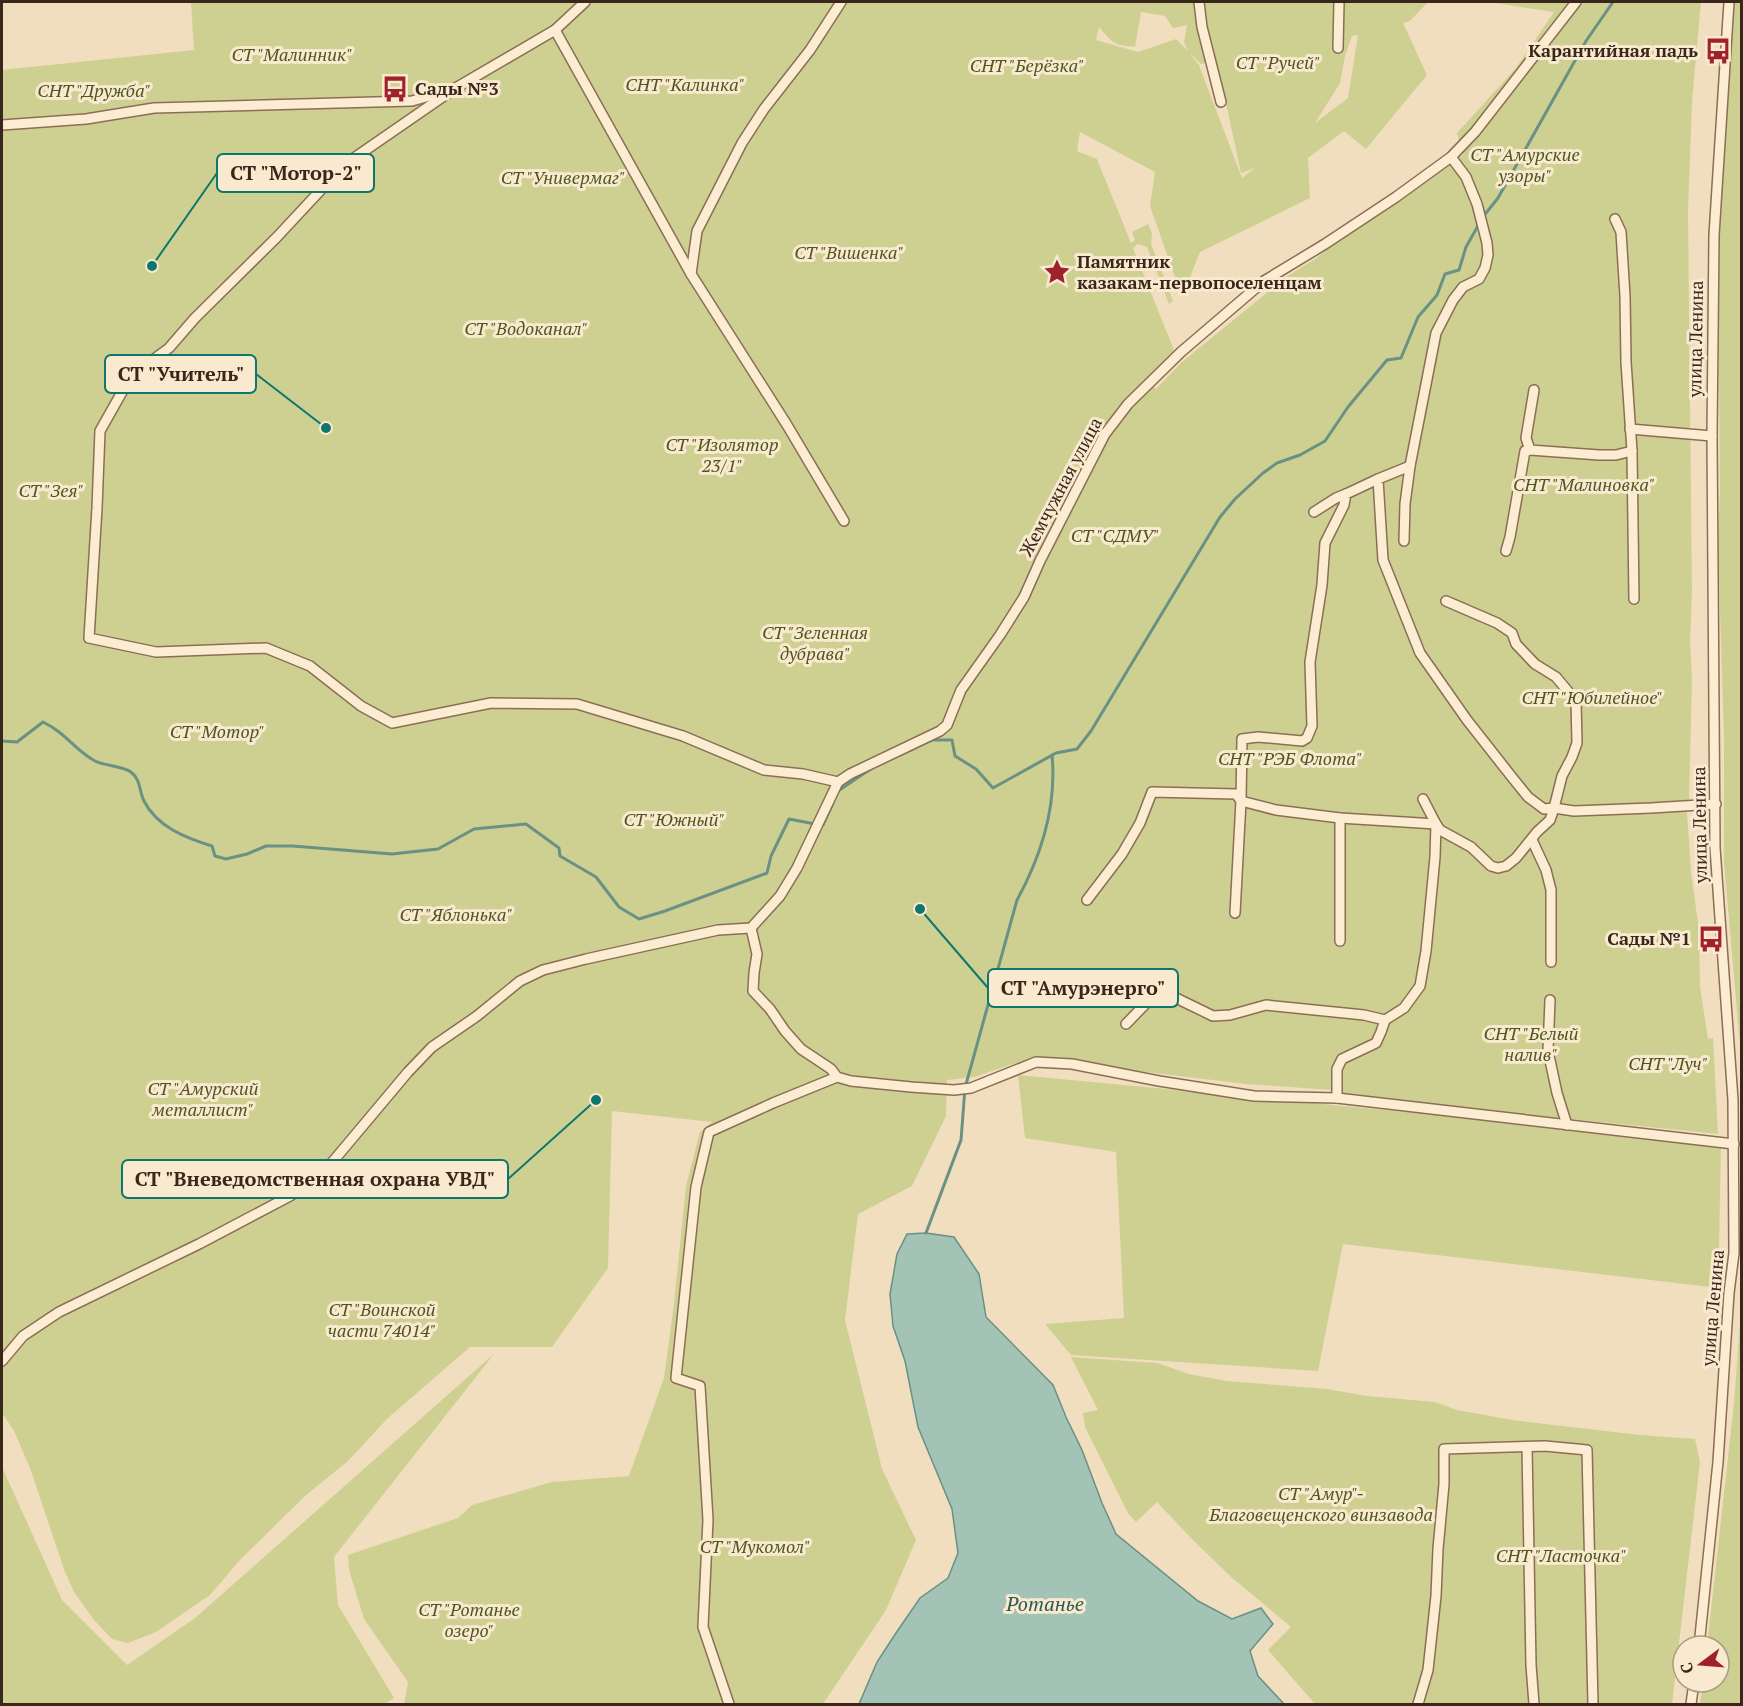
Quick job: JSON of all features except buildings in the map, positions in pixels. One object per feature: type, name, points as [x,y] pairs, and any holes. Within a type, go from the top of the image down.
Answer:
[{"type":"street","points":[[2,1361],[23,1336],[59,1312],[199,1244],[319,1178],[408,1072],[432,1047],[477,1016],[520,981],[543,970],[586,959],[718,930],[751,928],[780,896],[797,868],[838,782],[803,774],[764,770],[683,736],[577,704],[491,703],[392,723],[360,706],[310,666],[266,648],[156,652],[89,638],[100,431],[131,376],[169,348],[195,318],[277,237],[344,165],[454,89],[555,30],[585,2]]},
{"type":"street","points":[[691,274],[698,231],[742,143],[764,109],[810,50],[841,2]]},
{"type":"street","points":[[1199,2],[1202,27],[1221,102]]},
{"type":"street","points":[[1338,48],[1339,2]]},
{"type":"street","name":"Жемчужная улица","points":[[838,782],[940,731],[947,725],[962,690],[1024,597],[1105,434],[1128,404],[1181,352],[1264,281],[1396,197],[1451,157],[1475,132],[1576,2]]},
{"type":"street","name":"улица Ленина","points":[[1700,1634],[1718,1462],[1729,1293],[1734,1253],[1734,1144],[1737,1099],[1715,848],[1712,436],[1714,235],[1729,2]]},
{"type":"street","points":[[555,30],[691,274],[787,425],[844,521]]},
{"type":"street","points":[[2,125],[86,118],[154,108],[412,101],[454,89]]},
{"type":"street","points":[[1404,541],[1405,504],[1410,466],[1436,333],[1453,300],[1463,287],[1479,279],[1488,255],[1477,204],[1466,177],[1451,157]]},
{"type":"street","points":[[1615,219],[1621,232],[1632,451],[1634,599]]},
{"type":"street","points":[[1530,450],[1526,438],[1534,390]]},
{"type":"street","points":[[1630,429],[1712,436]]},
{"type":"street","points":[[1506,551],[1525,451],[1616,455],[1632,451]]},
{"type":"street","points":[[1314,512],[1336,498],[1410,466]]},
{"type":"street","points":[[1377,479],[1383,560],[1420,652],[1467,720],[1528,797],[1544,810],[1554,808],[1574,811],[1716,804]]},
{"type":"street","points":[[1235,913],[1242,738],[1258,736],[1302,741],[1307,738],[1312,726],[1310,662],[1322,585],[1325,543],[1344,505],[1346,494]]},
{"type":"street","points":[[1423,799],[1440,830],[1470,847],[1491,866],[1498,868],[1506,866],[1550,820],[1562,776],[1577,743],[1576,701],[1556,677],[1535,664],[1516,644],[1512,633],[1497,623],[1446,601]]},
{"type":"street","points":[[1087,900],[1122,854],[1140,824],[1152,792],[1236,794],[1241,801],[1276,810],[1340,818],[1436,824]]},
{"type":"street","points":[[1340,818],[1340,941]]},
{"type":"street","points":[[1337,1098],[1337,1069],[1342,1059],[1376,1043],[1385,1020],[1404,1008],[1420,986],[1426,951],[1436,824]]},
{"type":"street","points":[[1532,840],[1546,870],[1551,890],[1551,962]]},
{"type":"street","points":[[751,928],[757,954],[753,991],[801,1049],[831,1070],[837,1077],[851,1081],[958,1089],[971,1088],[1036,1062],[1072,1064],[1254,1096],[1337,1098],[1734,1144]]},
{"type":"street","points":[[1126,1024],[1158,991],[1213,1016],[1230,1015],[1266,1005],[1364,1015],[1385,1020]]},
{"type":"street","points":[[1550,1000],[1548,1050],[1557,1093],[1567,1125]]},
{"type":"street","points":[[729,1704],[702,1627],[708,1520],[700,1386],[676,1378],[696,1187],[709,1132],[837,1077]]},
{"type":"street","points":[[1418,1704],[1428,1670],[1436,1596],[1444,1484],[1443,1449],[1545,1446],[1587,1450],[1593,1704]]},
{"type":"street","points":[[1527,1447],[1531,1665],[1534,1704]]},
{"type":"green space","points":[[191,2],[1428,2],[1410,21],[1403,23],[1427,75],[1366,149],[1344,131],[1308,158],[1310,198],[1200,252],[1182,297],[1150,206],[1155,172],[1080,132],[1077,151],[1097,159],[1131,243],[1135,240],[1132,232],[1148,224],[1152,233],[1151,244],[1173,301],[1169,304],[1147,247],[1138,244],[1133,248],[1176,355],[1148,381],[1156,389],[1182,362],[1286,277],[1315,259],[1447,163],[1463,155],[1457,133],[1516,68],[1554,12],[1489,2],[1701,2],[1692,101],[1688,211],[1692,678],[1687,812],[1691,872],[1699,930],[1700,986],[1708,1039],[1713,1038],[1718,1134],[1356,1097],[1333,1090],[1246,1084],[1034,1057],[974,1077],[947,1080],[946,1116],[912,1186],[858,1214],[845,1320],[882,1469],[916,1540],[886,1610],[823,1704],[404,1704],[408,1682],[364,1619],[349,1570],[348,1555],[458,1518],[472,1505],[552,1482],[629,1476],[664,1378],[686,1186],[700,1132],[712,1122],[612,1111],[608,1268],[552,1347],[470,1347],[388,1418],[348,1461],[305,1496],[240,1560],[210,1595],[156,1632],[128,1643],[112,1639],[94,1620],[74,1592],[30,1468],[14,1431],[2,1413],[2,70],[194,50]],"holes":[[[1141,12],[1165,16],[1173,28],[1187,25],[1184,42],[1188,51],[1176,39],[1138,52],[1096,40],[1099,27],[1114,42],[1135,47]],[[1358,35],[1348,98],[1315,123],[1340,83],[1345,56],[1352,36]],[[1189,52],[1201,64],[1214,61],[1224,94],[1241,173],[1255,168],[1242,178],[1199,65]]]},
{"type":"green space","points":[[1733,2],[1741,2],[1741,1056],[1724,862],[1724,739],[1718,544],[1720,490],[1718,246]]},
{"type":"green space","points":[[1018,1075],[1721,1143],[1719,1288],[1343,1244],[1318,1371],[1071,1355],[1045,1324],[1124,1318],[1116,1152],[1025,1138]]},
{"type":"green space","points":[[1741,1309],[1741,1704],[1700,1704],[1701,1694],[1731,1694],[1731,1634],[1708,1634],[1734,1404]]},
{"type":"green space","points":[[494,1354],[334,1557],[338,1605],[394,1698],[385,1704],[2,1704],[2,1467],[62,1600],[127,1665],[195,1618]]},
{"type":"green space","points":[[1071,1357],[1157,1363],[1189,1374],[1227,1381],[1327,1389],[1367,1396],[1435,1402],[1457,1410],[1512,1420],[1695,1439],[1700,1462],[1680,1634],[1671,1634],[1672,1704],[1315,1704],[1268,1650],[1291,1627],[1230,1576],[1157,1502],[1136,1522],[1128,1513],[1085,1427],[1083,1413],[1098,1410]]},
{"type":"water","name":"Ротанье","points":[[926,1233],[954,1237],[979,1274],[986,1317],[1053,1385],[1116,1534],[1198,1601],[1232,1619],[1261,1608],[1273,1624],[1250,1651],[1258,1676],[1284,1704],[859,1704],[877,1662],[896,1633],[920,1598],[948,1578],[958,1553],[952,1509],[918,1427],[905,1361],[893,1326],[890,1294],[897,1254],[907,1234]]},
{"type":"waterway","points":[[1482,218],[1498,198],[1586,41],[1613,2]]},
{"type":"waterway","points":[[900,755],[932,740],[952,740],[955,756],[976,769],[993,788],[1056,753],[1077,749],[1091,731],[1220,517],[1235,499],[1263,473],[1277,463],[1300,455],[1325,441],[1348,407],[1387,360],[1401,358],[1418,317],[1437,295],[1445,274],[1459,270],[1466,247],[1479,224]]},
{"type":"waterway","points":[[2,741],[17,742],[43,722],[45,723],[95,761],[131,772],[138,782],[144,801],[156,818],[182,835],[212,846],[215,856],[226,859],[266,846],[392,854],[438,849],[474,829],[526,824],[559,848],[560,856],[596,877],[619,907],[639,919],[767,873],[771,856],[789,819],[815,824]]},
{"type":"waterway","points":[[926,1233],[961,1140],[965,1088],[1017,900],[1033,866],[1045,830],[1052,793],[1052,755]]},
{"type":"waterway","points":[[838,791],[872,768]]},
{"type":"waterway","points":[[821,825],[833,803]]},
{"type":"place","name":"Карантийная падь","points":[[1718,51]]},
{"type":"place","name":"Сады №3","points":[[395,89]]},
{"type":"place","name":"СТ \"Мотор-2\"","points":[[152,266]]},
{"type":"place","name":"Памятник казакам-первопоселенцам","points":[[1057,272]]},
{"type":"place","name":"СТ \"Учитель\"","points":[[326,428]]},
{"type":"place","name":"СТ \"Амурэнерго\"","points":[[920,909]]},
{"type":"place","name":"Сады №1","points":[[1711,939]]},
{"type":"place","name":"СТ \"Вневедомственная охрана УВД\"","points":[[596,1100]]},
{"type":"park label","name":"СТ \"Малинник\"","points":[[292,55]]},
{"type":"park label","name":"СТ \"Ручей\"","points":[[1278,63]]},
{"type":"park label","name":"СНТ \"Берёзка\"","points":[[1027,66]]},
{"type":"park label","name":"СНТ \"Калинка\"","points":[[685,85]]},
{"type":"park label","name":"СНТ \"Дружба\"","points":[[94,91]]},
{"type":"park label","name":"СТ \"Амурские узоры\"","points":[[1525,165]]},
{"type":"park label","name":"СТ \"Универмаг\"","points":[[563,178]]},
{"type":"park label","name":"СТ \"Вишенка\"","points":[[849,253]]},
{"type":"park label","name":"СТ \"Водоканал\"","points":[[526,329]]},
{"type":"park label","name":"СТ \"Изолятор 23/1\"","points":[[722,455]]},
{"type":"park label","name":"СНТ \"Малиновка\"","points":[[1584,485]]},
{"type":"park label","name":"СТ \"Зея\"","points":[[51,491]]},
{"type":"park label","name":"СТ \"СДМУ\"","points":[[1115,536]]},
{"type":"park label","name":"СТ \"Зеленная дубрава\"","points":[[815,643]]},
{"type":"park label","name":"СНТ \"Юбилейное\"","points":[[1592,698]]},
{"type":"park label","name":"СТ \"Мотор\"","points":[[217,732]]},
{"type":"park label","name":"СНТ \"РЭБ Флота\"","points":[[1290,759]]},
{"type":"park label","name":"СТ \"Южный\"","points":[[674,820]]},
{"type":"park label","name":"СТ \"Яблонька\"","points":[[456,915]]},
{"type":"park label","name":"СНТ \"Белый налив\"","points":[[1531,1044]]},
{"type":"park label","name":"СНТ \"Луч\"","points":[[1668,1064]]},
{"type":"park label","name":"СТ \"Амурский металлист\"","points":[[203,1099]]},
{"type":"park label","name":"СТ \"Воинской части 74014\"","points":[[382,1320]]},
{"type":"park label","name":"СТ \"Амур\"- Благовещенского винзавода","points":[[1321,1504]]},
{"type":"park label","name":"СТ \"Мукомол\"","points":[[755,1547]]},
{"type":"park label","name":"СНТ \"Ласточка\"","points":[[1561,1556]]},
{"type":"park label","name":"СТ \"Ротанье озеро\"","points":[[469,1620]]}]
